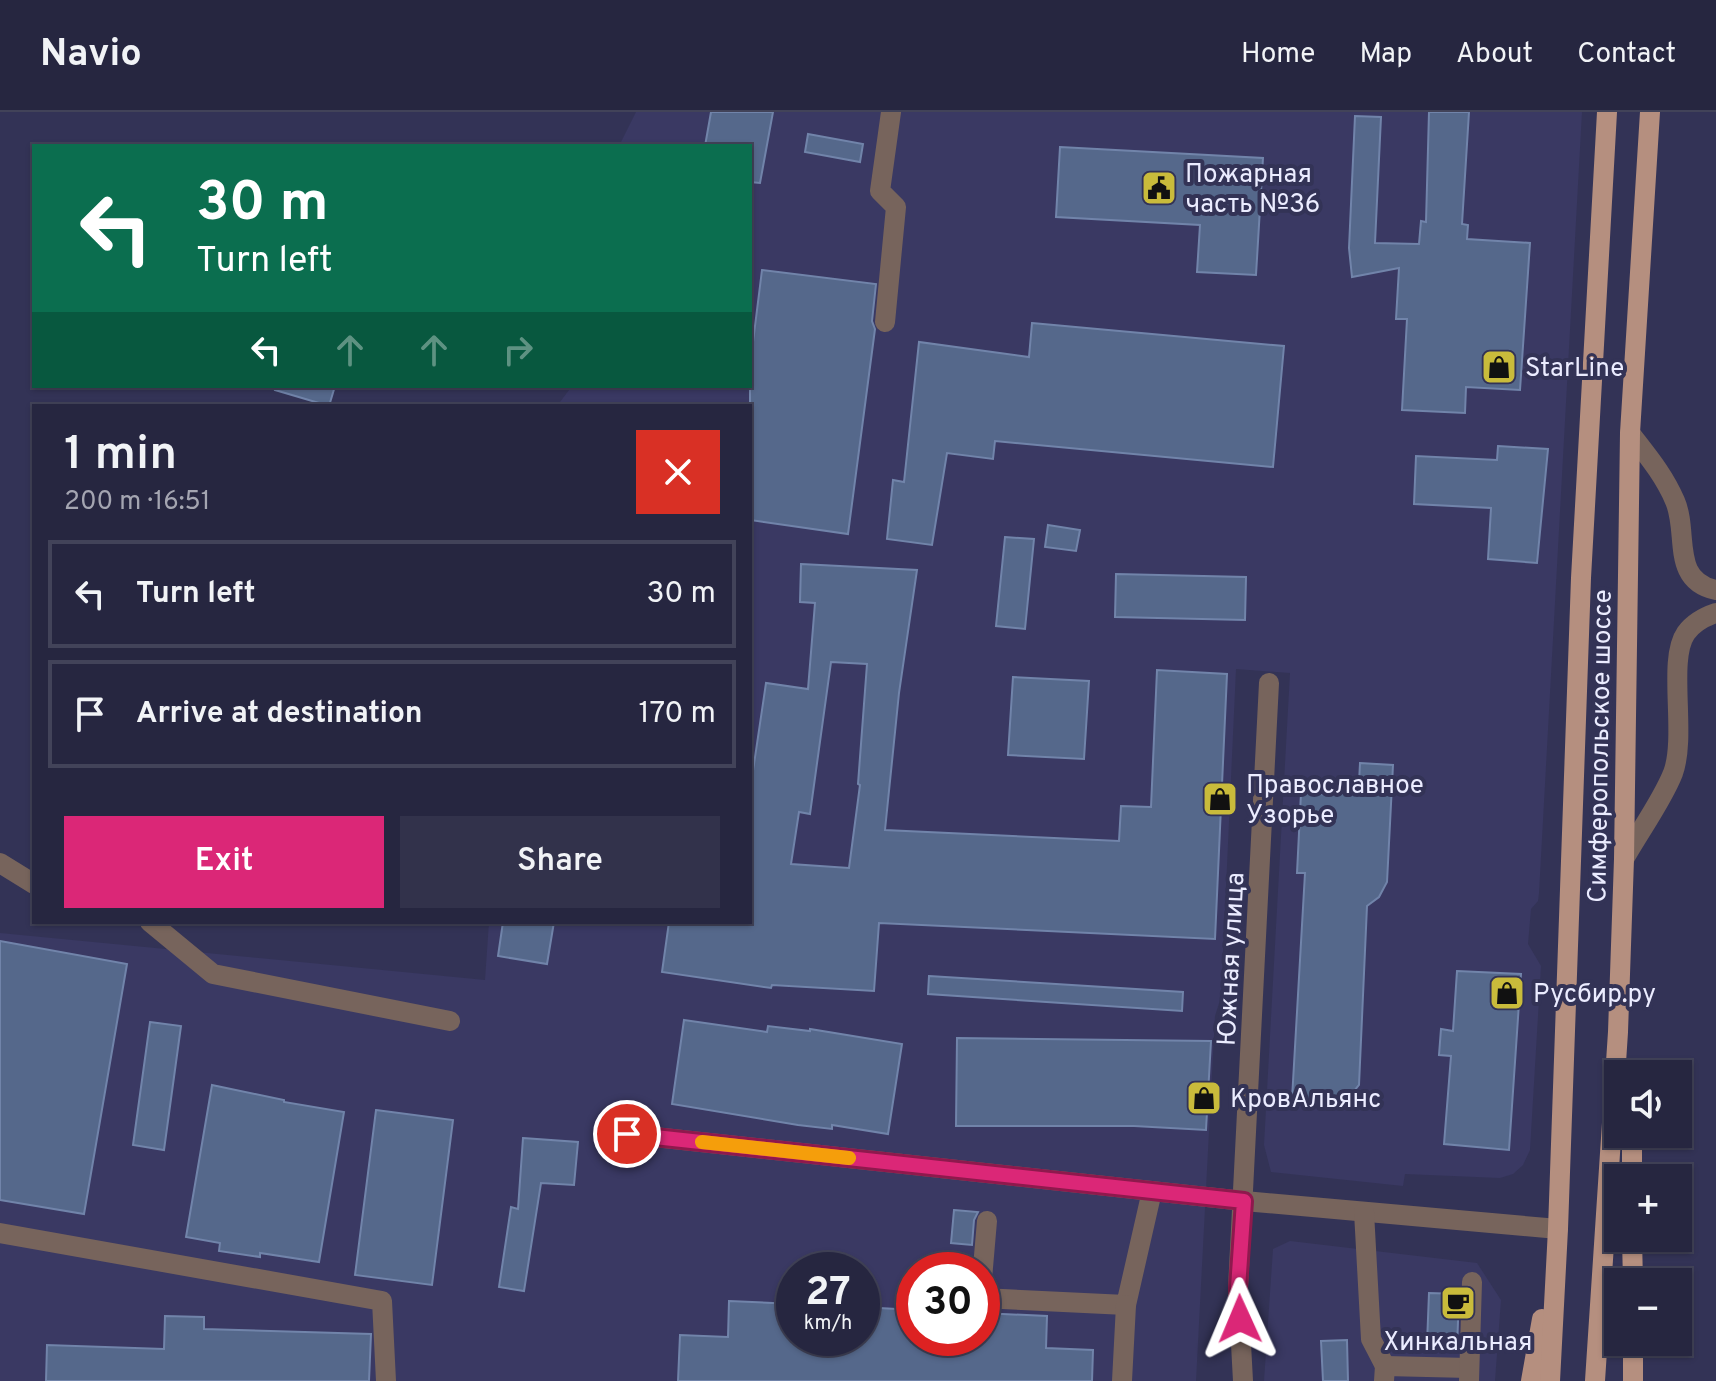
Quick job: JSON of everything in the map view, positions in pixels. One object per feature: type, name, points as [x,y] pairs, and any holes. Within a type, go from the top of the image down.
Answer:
[{"type":"main road","name":"Симферопольское шоссе","points":[[1550,1381],[1581,578],[1607,112]]},
{"type":"main road","name":"Симферопольское шоссе","points":[[1595,1381],[1618,1032],[1624,859],[1630,433],[1650,112]]},
{"type":"main road","points":[[1618,1032],[1623,1060]]},
{"type":"main road","points":[[1531,1381],[1557,1237]]},
{"type":"main road","points":[[1633,1356],[1633,1381]]},
{"type":"street","points":[[885,322],[896,207],[880,191],[891,112]]},
{"type":"street","points":[[1630,433],[1664,478],[1677,506],[1687,570],[1695,582],[1716,590]]},
{"type":"street","points":[[1624,859],[1672,775],[1680,748],[1678,662],[1684,635],[1700,618],[1716,613]]},
{"type":"street","name":"Южная улица","points":[[1243,1381],[1238,1288],[1269,683]]},
{"type":"street","points":[[0,863],[32,883]]},
{"type":"street","points":[[152,924],[213,974],[450,1021]]},
{"type":"street","points":[[627,1134],[1364,1212],[1557,1237]]},
{"type":"street","points":[[1128,1377],[1126,1305],[1152,1191]]},
{"type":"street","points":[[1364,1212],[1371,1339],[1385,1373],[1469,1375],[1472,1282]]},
{"type":"street","points":[[984,1252],[987,1221]]},
{"type":"street","points":[[0,1233],[382,1301],[386,1381]]},
{"type":"street","points":[[1000,1299],[1126,1305]]},
{"type":"shaded area","points":[[636,112],[1582,112],[1539,893],[1538,901],[1531,909],[1528,944],[1541,966],[1530,1150],[1523,1165],[1513,1174],[1500,1178],[1405,1174],[1403,1186],[1271,1172],[1264,1145],[1290,673],[1236,669],[1221,997],[1215,1016],[1196,1381],[0,1381],[0,933],[485,980],[489,924],[752,924],[752,404],[558,404],[570,388],[752,388],[752,144],[620,144]]},
{"type":"shaded area","points":[[1290,1241],[1477,1263],[1501,1300],[1495,1381],[1264,1381],[1273,1249]]},
{"type":"building","points":[[711,112],[773,112],[760,183],[752,182],[752,144],[705,144]]},
{"type":"building","points":[[1429,112],[1469,112],[1462,224],[1468,225],[1467,239],[1530,243],[1520,390],[1466,387],[1465,413],[1402,410],[1407,319],[1396,319],[1399,268],[1352,277],[1349,248],[1355,116],[1381,117],[1375,243],[1419,244],[1421,221],[1426,222]]},
{"type":"building","points":[[808,134],[863,144],[860,162],[805,152]]},
{"type":"building","name":"Пожарная часть №36","points":[[1060,147],[1263,158],[1256,275],[1197,272],[1200,225],[1056,217]]},
{"type":"building","points":[[762,270],[876,284],[872,321],[875,329],[848,534],[752,520],[752,350]]},
{"type":"building","points":[[1032,323],[1284,346],[1273,467],[995,441],[993,459],[947,453],[932,545],[887,539],[893,480],[904,482],[919,342],[1029,357]]},
{"type":"building","points":[[276,388],[334,388],[330,404]]},
{"type":"building","points":[[1498,446],[1548,449],[1537,563],[1488,559],[1491,508],[1414,504],[1416,456],[1497,460]]},
{"type":"building","points":[[1048,525],[1080,530],[1076,551],[1045,547]]},
{"type":"building","points":[[1005,537],[1034,539],[1025,629],[996,626]]},
{"type":"building","points":[[801,564],[917,570],[899,693],[885,830],[1119,841],[1121,806],[1151,807],[1157,670],[1227,674],[1215,939],[879,923],[874,991],[772,985],[771,988],[662,972],[669,924],[752,924],[752,778],[766,683],[808,689],[815,603],[800,602]],"holes":[[[831,662],[867,664],[849,868],[791,864],[799,812],[810,814]]]},
{"type":"building","points":[[1116,574],[1246,577],[1245,620],[1115,617]]},
{"type":"building","points":[[1013,677],[1089,681],[1084,759],[1008,755]]},
{"type":"building","points":[[1360,763],[1393,765],[1387,882],[1379,897],[1367,906],[1359,1085],[1346,1101],[1292,1099],[1305,873],[1297,873],[1301,793],[1334,795],[1335,782],[1359,783]]},
{"type":"building","points":[[503,924],[554,924],[547,964],[498,956]]},
{"type":"building","points":[[0,941],[127,964],[84,1214],[0,1200]]},
{"type":"building","points":[[1457,971],[1521,974],[1509,1150],[1444,1144],[1451,1056],[1439,1055],[1441,1029],[1453,1031]]},
{"type":"building","points":[[929,976],[1183,992],[1182,1011],[928,994]]},
{"type":"building","points":[[684,1020],[767,1032],[768,1026],[810,1029],[902,1044],[888,1134],[832,1125],[832,1129],[798,1125],[672,1104]]},
{"type":"building","points":[[150,1022],[181,1026],[164,1150],[133,1145]]},
{"type":"building","points":[[957,1038],[1211,1041],[1206,1130],[1134,1126],[956,1126]]},
{"type":"building","points":[[212,1085],[344,1112],[319,1262],[260,1253],[260,1257],[219,1251],[220,1243],[186,1237]]},
{"type":"building","points":[[376,1110],[453,1120],[432,1285],[355,1275]]},
{"type":"building","points":[[523,1138],[578,1142],[574,1185],[541,1183],[524,1291],[499,1287],[511,1207],[518,1209]]},
{"type":"building","points":[[954,1210],[978,1212],[974,1220],[972,1245],[951,1243]]},
{"type":"building","points":[[1429,1293],[1459,1294],[1457,1349],[1427,1344]]},
{"type":"building","points":[[729,1301],[776,1303],[776,1356],[880,1356],[880,1308],[896,1309],[896,1356],[1000,1356],[1000,1314],[1047,1316],[1046,1348],[1093,1350],[1092,1381],[678,1381],[680,1335],[728,1337]]},
{"type":"building","points":[[165,1316],[204,1317],[204,1329],[371,1334],[369,1381],[46,1381],[47,1345],[164,1349]]},
{"type":"building","points":[[1347,1340],[1348,1381],[1323,1381],[1321,1341]]},
{"type":"slow traffic","points":[[702,1142],[849,1158]]},
{"type":"place","name":"Пожарная часть №36","points":[[1159,188]]},
{"type":"place","name":"StarLine","points":[[1499,367]]},
{"type":"place","name":"Православное Узорье","points":[[1220,799]]},
{"type":"place","name":"Русбир.ру","points":[[1507,993]]},
{"type":"place","name":"КровАльянс","points":[[1204,1098]]},
{"type":"place","name":"Хинкальная","points":[[1458,1303]]},
{"type":"route","points":[[627,1134],[1244,1201],[1238,1288],[1240,1319]]}]
